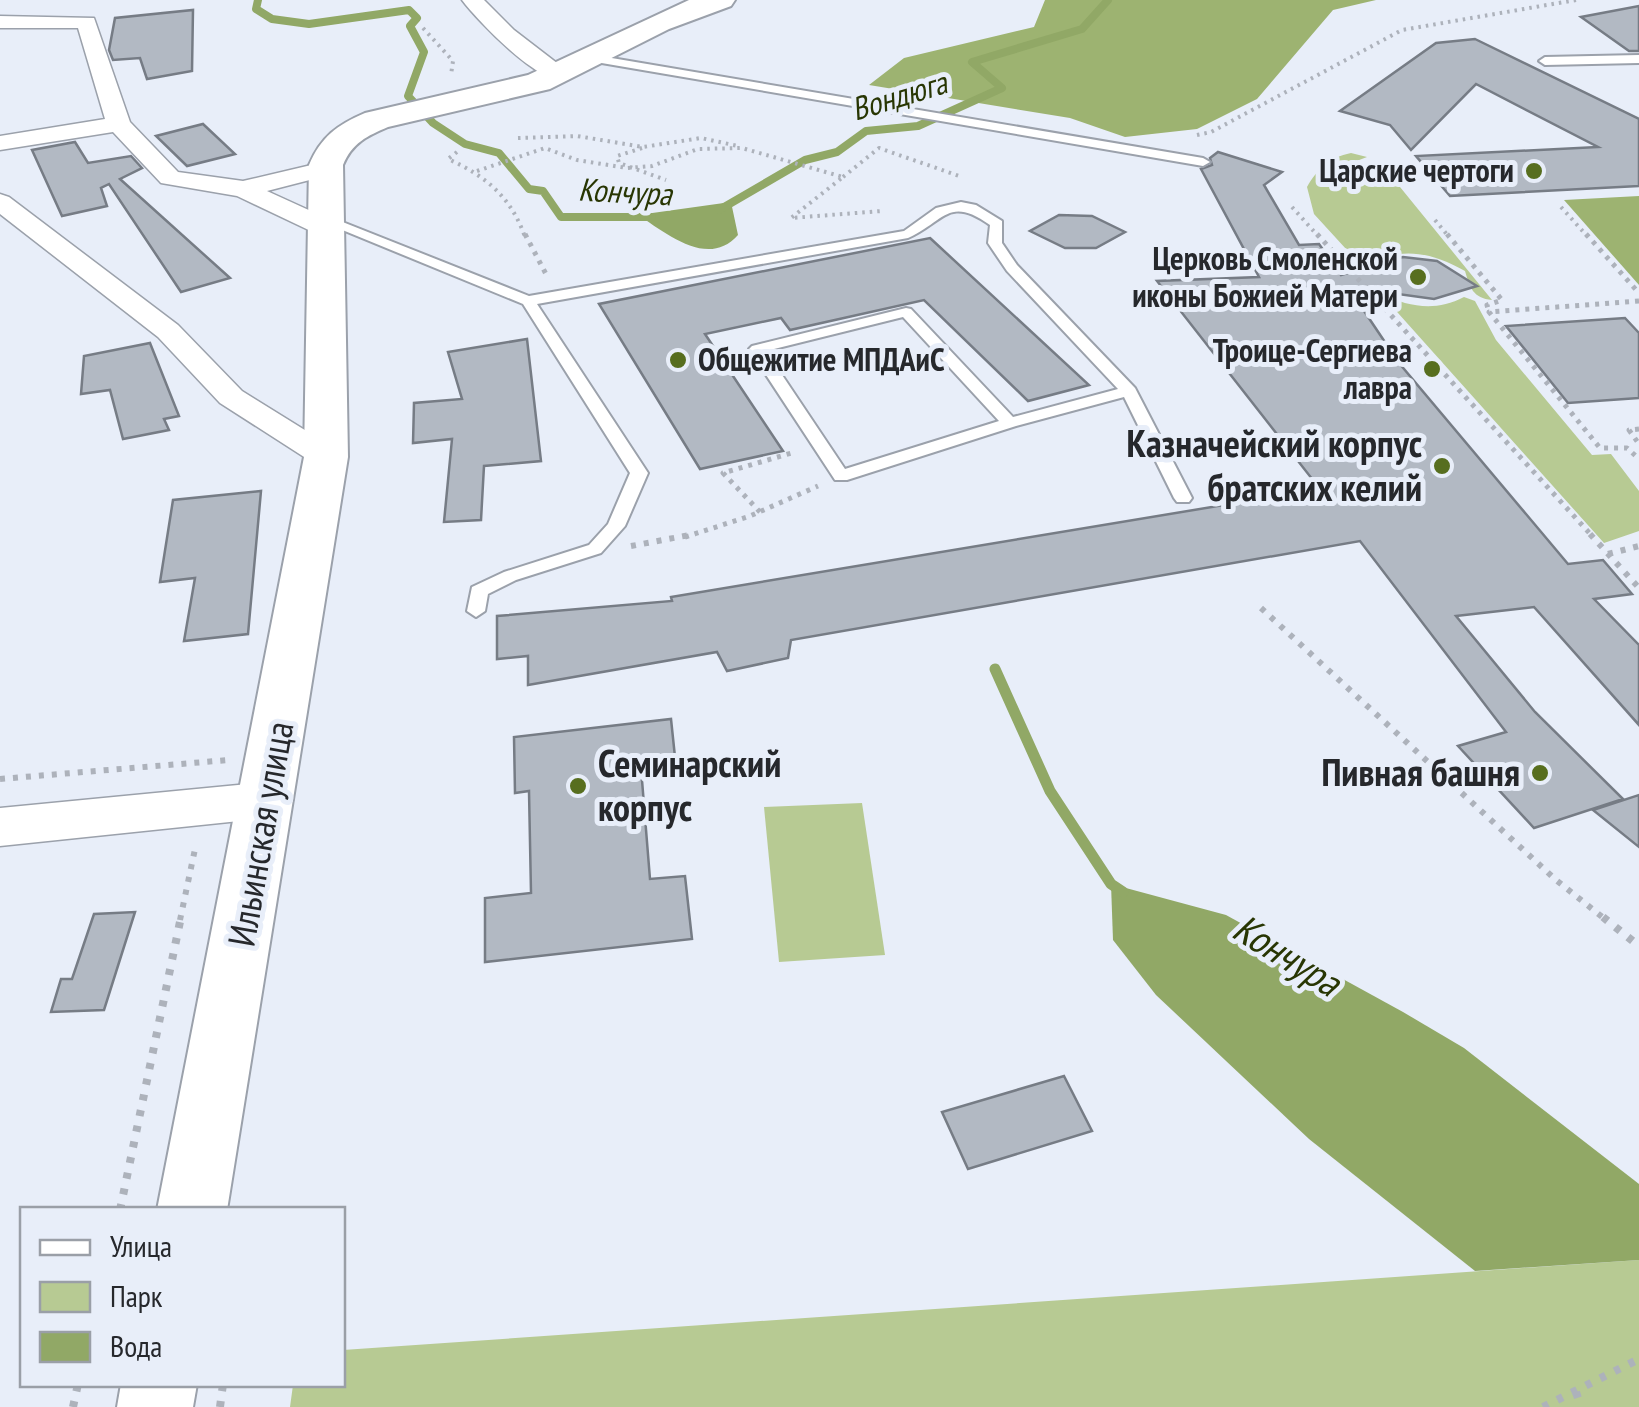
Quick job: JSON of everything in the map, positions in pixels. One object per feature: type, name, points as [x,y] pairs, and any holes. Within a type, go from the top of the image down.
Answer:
[{"type":"main road","points":[[324,169],[336,143],[446,92],[558,76],[692,7],[721,0]]},
{"type":"main road","name":"Ильинская улица","points":[[192,1207],[253,780],[326,457],[324,169]]},
{"type":"street","points":[[472,0],[506,35],[558,76]]},
{"type":"street","points":[[0,22],[87,22],[94,55],[119,124],[170,178],[243,189],[325,224]]},
{"type":"street","points":[[0,143],[119,124]]},
{"type":"street","points":[[243,189],[324,169]]},
{"type":"street","points":[[0,202],[168,331],[231,397],[326,457]]},
{"type":"street","points":[[0,827],[253,780]]},
{"type":"lane","points":[[588,58],[1204,162]]},
{"type":"lane","points":[[1545,61],[1639,59]]},
{"type":"lane","points":[[325,224],[528,300],[908,234],[944,207],[961,205],[979,210],[996,224],[995,243],[1012,268],[1129,392],[1183,498]]},
{"type":"lane","points":[[476,611],[480,591],[510,576],[595,549],[616,526],[639,473],[528,300]]},
{"type":"lane","points":[[1010,424],[906,312],[757,348],[841,476],[1129,392]]},
{"type":"path","points":[[1117,149],[1211,132],[1402,30],[1576,0]]},
{"type":"path","points":[[423,28],[453,62],[446,92]]},
{"type":"path","points":[[538,136],[545,148],[577,160],[627,168],[666,180]]},
{"type":"path","points":[[518,138],[577,136],[643,147]]},
{"type":"path","points":[[627,168],[618,156],[643,147],[701,138],[782,157],[843,177]]},
{"type":"path","points":[[478,171],[545,148]]},
{"type":"path","points":[[627,168],[652,166],[698,150],[742,148]]},
{"type":"path","points":[[944,207],[790,218],[879,148],[962,177]]},
{"type":"path","points":[[457,152],[448,159],[478,171],[509,201],[530,257],[550,280],[573,293]]},
{"type":"path","points":[[1292,207],[1639,588]]},
{"type":"path","points":[[1561,207],[1639,293]]},
{"type":"path","points":[[1435,220],[1502,300],[1488,305],[1488,312],[1600,448],[1626,448],[1639,459]]},
{"type":"path","points":[[1488,312],[1639,301]]},
{"type":"path","points":[[1639,429],[1629,430],[1639,444]]},
{"type":"path","points":[[760,512],[723,472],[820,444]]},
{"type":"path","points":[[595,549],[658,544],[760,512],[841,476]]},
{"type":"path","points":[[1606,554],[1639,546]]},
{"type":"path","points":[[1261,608],[1556,880],[1639,946]]},
{"type":"path","points":[[0,779],[253,780]]},
{"type":"path","points":[[121,1207],[195,849]]},
{"type":"path","points":[[1543,1407],[1639,1359]]},
{"type":"path","points":[[1576,1392],[1580,1407]]},
{"type":"green space","points":[[1351,153],[1367,157],[1354,162],[1369,181],[1400,187],[1492,300],[1473,291],[1465,271],[1430,256],[1383,257],[1370,262],[1368,273],[1314,214],[1307,187],[1325,165]]},
{"type":"green space","points":[[1381,294],[1422,306],[1443,305],[1464,297],[1475,301],[1496,340],[1592,455],[1611,454],[1639,491],[1639,531],[1604,543]]},
{"type":"green space","points":[[862,803],[885,955],[779,962],[764,807]]},
{"type":"green space","points":[[1639,1260],[1639,1407],[290,1407],[293,1387],[345,1387],[345,1350]]},
{"type":"shaded area","points":[[1045,0],[1376,0],[1333,10],[1257,99],[1197,129],[1125,137],[1070,118],[869,85],[904,58],[1034,27]]},
{"type":"shaded area","points":[[1639,196],[1639,285],[1564,200]]},
{"type":"water","points":[[731,202],[738,235],[714,249],[687,244],[638,215]]},
{"type":"water","points":[[1111,884],[1226,915],[1464,1048],[1639,1184],[1639,1260],[1475,1271],[1309,1139],[1156,995],[1113,940]]},
{"type":"building","points":[[1639,6],[1639,51],[1629,51],[1581,17]]},
{"type":"building","points":[[193,10],[192,71],[147,79],[140,58],[113,60],[109,50],[115,18]]},
{"type":"building","points":[[1475,39],[1639,119],[1639,186],[1450,196],[1416,156],[1598,147],[1476,84],[1411,150],[1390,125],[1340,111],[1436,43]]},
{"type":"building","points":[[203,124],[235,154],[187,166],[156,136]]},
{"type":"building","points":[[75,142],[88,163],[131,156],[142,168],[120,179],[230,278],[181,292],[109,184],[101,188],[107,206],[62,216],[32,150]]},
{"type":"building","points":[[1218,152],[1282,172],[1264,185],[1299,245],[1319,244],[1341,275],[1403,257],[1437,261],[1477,286],[1434,299],[1348,287],[1399,363],[1568,564],[1603,560],[1632,594],[1594,599],[1639,645],[1639,725],[1534,607],[1456,616],[1535,712],[1623,799],[1534,828],[1458,746],[1506,732],[1360,541],[791,640],[788,658],[727,671],[717,652],[528,685],[528,656],[497,659],[497,616],[672,601],[671,597],[1320,489],[1157,281],[1259,277],[1201,169],[1212,165],[1210,158]]},
{"type":"building","points":[[1059,215],[1092,216],[1125,232],[1096,248],[1065,248],[1030,231]]},
{"type":"building","name":"Общежитие МПДАиС","points":[[930,238],[1089,385],[1028,401],[924,300],[790,330],[781,318],[705,334],[783,451],[700,469],[599,304]]},
{"type":"building","points":[[1625,318],[1639,333],[1639,398],[1568,403],[1506,326]]},
{"type":"building","points":[[527,339],[541,461],[484,466],[481,520],[444,522],[452,439],[413,443],[414,403],[462,399],[448,352]]},
{"type":"building","points":[[150,343],[179,416],[164,419],[169,430],[123,439],[110,390],[81,394],[84,356]]},
{"type":"building","points":[[261,491],[248,634],[184,641],[195,578],[160,582],[173,500]]},
{"type":"building","name":"Семинарский корпус","points":[[671,719],[677,776],[642,780],[650,879],[685,876],[692,939],[485,962],[485,898],[531,893],[529,791],[515,793],[514,737]]},
{"type":"building","points":[[1639,795],[1639,847],[1593,810]]},
{"type":"building","points":[[135,912],[104,1010],[51,1012],[61,979],[72,979],[94,914]]},
{"type":"building","points":[[1064,1076],[1092,1131],[968,1169],[942,1112]]},
{"type":"waterway","name":"Кончура","points":[[258,0],[256,9],[272,19],[309,24],[409,10],[417,18],[410,26],[424,52],[408,96],[433,123],[465,144],[499,153],[529,189],[543,191],[561,217],[652,217]]},
{"type":"waterway","name":"Вондюга","points":[[719,210],[805,160],[837,152],[866,131],[918,126],[1002,88],[972,62],[1082,29],[1108,0]]},
{"type":"waterway","name":"Кончура","points":[[995,669],[1050,791],[1111,884],[1123,892]]},
{"type":"place","name":"Царские чертоги","points":[[1534,171]]},
{"type":"place","name":"Церковь Смоленской иконы Божией Матери","points":[[1418,277]]},
{"type":"place","name":"Общежитие МПДАиС","points":[[678,360]]},
{"type":"place","name":"Троице-Сергиева лавра","points":[[1432,369]]},
{"type":"place","name":"Казначейский корпус братских келий","points":[[1442,466]]},
{"type":"place","name":"Пивная башня","points":[[1540,773]]},
{"type":"place","name":"Семинарский корпус","points":[[578,786]]}]
